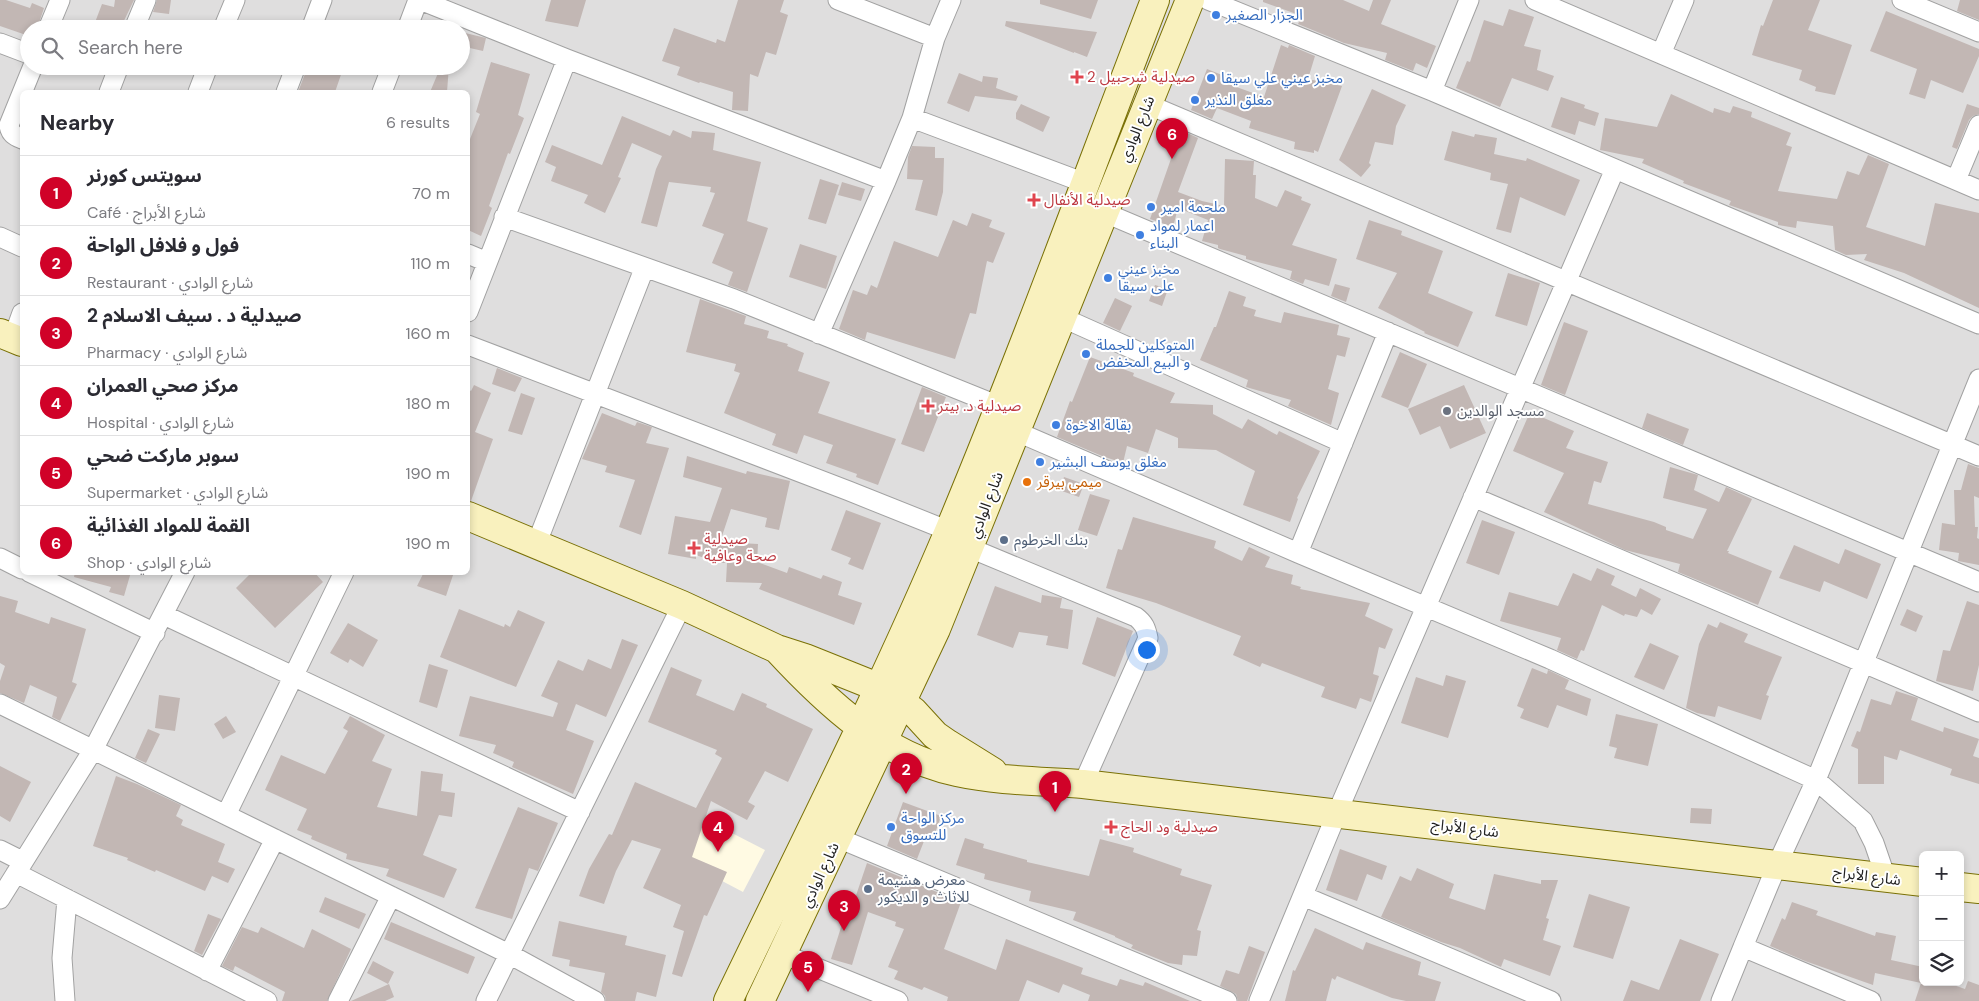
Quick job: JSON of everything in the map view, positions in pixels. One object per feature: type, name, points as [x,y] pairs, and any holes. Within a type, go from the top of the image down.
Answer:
[{"type":"main road","name":"شارع الوادي","points":[[728,1001],[860,727],[891,695],[936,629],[959,540],[999,406],[1155,0]]},
{"type":"main road","name":"شارع الوادي","points":[[959,540],[1016,431],[1190,0]]},
{"type":"main road","points":[[470,517],[682,606],[777,649],[891,695],[935,735],[1007,779]]},
{"type":"main road","name":"شارع الأبراج","points":[[777,649],[810,684],[860,727],[883,742],[919,761],[964,773],[1007,779],[1083,784],[1919,882]]},
{"type":"main road","name":"شارع الوادي","points":[[760,1001],[883,742],[891,695]]},
{"type":"main road","points":[[1964,887],[1979,889]]},
{"type":"street","points":[[52,20],[60,0]]},
{"type":"street","points":[[138,20],[146,0]]},
{"type":"street","points":[[227,20],[235,0]]},
{"type":"street","points":[[410,20],[419,0],[886,181]]},
{"type":"street","points":[[838,0],[936,38]]},
{"type":"street","points":[[819,334],[912,118],[936,38],[951,0]]},
{"type":"street","points":[[1208,0],[1432,91],[1979,324]]},
{"type":"street","points":[[1432,91],[1470,0]]},
{"type":"street","points":[[1535,0],[1979,190]]},
{"type":"street","points":[[1661,54],[1684,0]]},
{"type":"street","points":[[1902,0],[1979,32]]},
{"type":"street","points":[[314,20],[319,1]]},
{"type":"street","points":[[0,43],[20,51]]},
{"type":"street","points":[[470,307],[567,58]]},
{"type":"street","points":[[23,90],[29,75]]},
{"type":"street","points":[[109,90],[115,75]]},
{"type":"street","points":[[199,90],[205,75]]},
{"type":"street","points":[[287,90],[293,75]]},
{"type":"street","points":[[383,90],[389,75]]},
{"type":"street","points":[[20,98],[9,125],[10,131],[20,137]]},
{"type":"street","points":[[1147,104],[1979,456]]},
{"type":"street","points":[[912,118],[1085,183]]},
{"type":"street","points":[[1956,180],[1979,125]]},
{"type":"street","points":[[1259,1001],[1337,813],[1614,169]]},
{"type":"street","points":[[1103,212],[1979,582]]},
{"type":"street","points":[[504,217],[734,300],[999,406]]},
{"type":"street","points":[[0,237],[20,246]]},
{"type":"street","points":[[470,255],[487,262]]},
{"type":"street","points":[[536,545],[644,269]]},
{"type":"street","points":[[12,338],[20,318]]},
{"type":"street","points":[[1062,318],[1343,443]]},
{"type":"street","points":[[1298,553],[1388,332]]},
{"type":"street","points":[[470,346],[849,491],[1136,617],[1143,622],[1148,638],[1083,784]]},
{"type":"street","points":[[1721,1001],[1777,865],[1816,780],[1979,378]]},
{"type":"street","points":[[1016,431],[1550,659],[1816,780],[1862,821],[1874,843],[1886,878]]},
{"type":"street","points":[[1473,497],[1979,712]]},
{"type":"street","points":[[0,558],[20,568]]},
{"type":"street","points":[[35,575],[155,634]]},
{"type":"street","points":[[0,899],[93,750],[155,634],[184,575]]},
{"type":"street","points":[[226,815],[343,575]]},
{"type":"street","points":[[486,1001],[682,606]]},
{"type":"street","points":[[164,615],[580,812]]},
{"type":"street","points":[[0,704],[509,954],[595,1001]]},
{"type":"street","points":[[838,838],[1227,1001]]},
{"type":"street","points":[[208,971],[275,839]]},
{"type":"street","points":[[0,850],[19,867],[67,899],[267,1001]]},
{"type":"street","points":[[338,1001],[391,896]]},
{"type":"street","points":[[1302,896],[1551,1001]]},
{"type":"street","points":[[66,1001],[62,958],[67,899]]},
{"type":"street","points":[[1744,947],[1871,1001]]},
{"type":"street","points":[[783,954],[898,1001]]},
{"type":"shaded area","points":[[0,0],[1979,0],[1979,1001],[0,1001]]},
{"type":"shaded area","points":[[693,813],[765,850],[743,892],[671,854]]},
{"type":"building","points":[[0,0],[6,0],[30,8],[32,3],[44,8],[40,20],[20,20],[20,33],[0,26]]},
{"type":"building","points":[[115,0],[134,0],[124,20],[96,20],[102,4],[114,7]]},
{"type":"building","points":[[157,0],[171,0],[169,14],[153,12]]},
{"type":"building","points":[[551,0],[586,0],[578,27],[545,21]]},
{"type":"building","points":[[738,0],[784,0],[780,12],[788,15],[776,55],[766,52],[758,77],[750,74],[748,111],[732,110],[733,92],[677,75],[680,67],[662,61],[674,28],[716,43],[717,39],[725,42]]},
{"type":"building","points":[[1040,0],[1098,0],[1091,19],[1040,4]]},
{"type":"building","points":[[1263,0],[1343,0],[1369,11],[1373,0],[1391,0],[1381,24],[1436,46],[1427,68],[1416,63],[1413,71],[1385,60],[1387,53],[1344,43],[1298,24],[1302,16],[1263,2]]},
{"type":"building","points":[[1773,0],[1820,0],[1808,30],[1852,45],[1835,95],[1815,91],[1816,87],[1799,80],[1802,70],[1752,55],[1761,25],[1763,26]]},
{"type":"building","points":[[1960,0],[1979,0],[1979,20],[1957,11]]},
{"type":"building","points":[[1509,9],[1534,17],[1524,46],[1541,50],[1537,70],[1554,76],[1548,91],[1512,78],[1500,107],[1456,88],[1467,61],[1470,62],[1484,20],[1503,26]]},
{"type":"building","points":[[1886,11],[1979,49],[1979,56],[1963,93],[1931,80],[1925,99],[1909,94],[1917,69],[1870,51]]},
{"type":"building","points":[[1006,21],[1097,32],[1087,57],[1005,26]]},
{"type":"building","points":[[470,34],[486,38],[483,51],[470,48]]},
{"type":"building","points":[[1281,45],[1288,48],[1289,45],[1315,56],[1308,79],[1342,86],[1318,152],[1294,149],[1295,142],[1249,128],[1251,121],[1217,108],[1212,119],[1191,110],[1207,69],[1222,75],[1220,81],[1264,97]]},
{"type":"building","points":[[491,62],[530,74],[518,115],[524,118],[510,154],[508,153],[489,206],[492,208],[481,236],[470,231],[470,139],[480,114],[476,112]]},
{"type":"building","points":[[959,73],[982,82],[983,76],[998,78],[996,88],[1018,96],[1016,101],[975,96],[969,112],[947,103]]},
{"type":"building","points":[[305,75],[341,75],[336,90],[299,90]]},
{"type":"building","points":[[437,75],[448,75],[447,90],[431,90]]},
{"type":"building","points":[[1372,89],[1406,105],[1396,126],[1393,145],[1375,142],[1369,163],[1371,165],[1361,177],[1339,160]]},
{"type":"building","points":[[1671,94],[1713,113],[1714,108],[1730,113],[1733,106],[1752,112],[1751,117],[1791,133],[1786,145],[1792,147],[1778,191],[1837,199],[1847,171],[1859,175],[1868,155],[1889,164],[1866,227],[1925,246],[1935,203],[1979,213],[1979,308],[1904,273],[1864,260],[1867,254],[1846,255],[1835,250],[1833,226],[1797,221],[1796,228],[1778,225],[1778,222],[1729,205],[1731,201],[1683,183],[1684,181],[1642,163],[1644,159],[1600,150],[1605,118],[1657,127]]},
{"type":"building","points":[[1561,97],[1585,105],[1584,108],[1599,113],[1595,126],[1579,121],[1575,135],[1551,127]]},
{"type":"building","points":[[1021,104],[1050,117],[1043,132],[1016,119],[1016,113]]},
{"type":"building","points":[[1967,104],[1979,108],[1979,114],[1969,120],[1957,149],[1952,147]]},
{"type":"building","points":[[622,116],[670,136],[673,130],[691,138],[692,131],[715,133],[713,150],[761,162],[747,221],[768,228],[747,292],[728,285],[733,272],[712,263],[724,234],[702,226],[715,193],[710,192],[711,187],[669,182],[657,227],[641,223],[656,169],[662,156],[632,143],[618,177],[621,178],[605,213],[584,203],[588,195],[551,181],[556,167],[545,162],[552,145],[602,165]]},
{"type":"building","points":[[1181,130],[1198,138],[1178,192],[1202,201],[1224,206],[1225,159],[1254,161],[1253,175],[1256,175],[1255,198],[1277,207],[1285,190],[1302,197],[1301,200],[1311,204],[1292,245],[1337,259],[1329,286],[1305,279],[1303,284],[1290,279],[1292,271],[1246,259],[1246,256],[1220,249],[1218,245],[1202,241],[1208,220],[1178,208],[1173,227],[1150,219]]},
{"type":"building","points":[[1452,131],[1474,137],[1475,134],[1497,138],[1494,154],[1526,161],[1527,158],[1580,180],[1565,216],[1520,197],[1511,233],[1496,229],[1508,184],[1490,180],[1491,173],[1444,160]]},
{"type":"building","points":[[912,146],[935,147],[935,158],[944,158],[943,192],[937,216],[915,210],[923,180],[907,179],[908,157]]},
{"type":"building","points":[[820,179],[839,185],[826,224],[808,219]]},
{"type":"building","points":[[842,182],[865,189],[861,201],[838,195]]},
{"type":"building","points":[[972,213],[992,220],[989,227],[1005,233],[993,263],[987,261],[976,314],[970,313],[955,359],[867,332],[865,340],[839,329],[853,290],[867,295],[871,285],[877,288],[894,241],[938,257],[953,220],[967,226]]},
{"type":"building","points":[[1369,220],[1402,231],[1401,235],[1443,251],[1428,293],[1473,312],[1458,347],[1424,333],[1378,308],[1397,273],[1356,259]]},
{"type":"building","points":[[800,244],[837,256],[826,289],[789,277]]},
{"type":"building","points":[[1508,273],[1540,283],[1527,326],[1495,316]]},
{"type":"building","points":[[1335,284],[1350,288],[1346,302],[1331,296]]},
{"type":"building","points":[[1155,285],[1168,289],[1162,306],[1149,301]]},
{"type":"building","points":[[1229,291],[1246,297],[1243,306],[1256,310],[1254,316],[1281,323],[1284,312],[1339,325],[1337,335],[1350,338],[1345,357],[1337,355],[1328,389],[1339,393],[1331,425],[1288,406],[1291,400],[1246,387],[1248,380],[1200,360],[1214,327],[1216,327]]},
{"type":"building","points":[[1115,298],[1132,306],[1120,331],[1103,323]]},
{"type":"building","points":[[700,299],[746,316],[744,324],[769,331],[767,338],[788,344],[787,346],[804,353],[798,371],[830,382],[818,413],[896,439],[878,485],[856,477],[857,474],[826,463],[833,445],[804,435],[797,454],[772,445],[776,434],[724,413],[740,373],[734,371],[736,364],[686,352]]},
{"type":"building","points":[[1564,322],[1588,331],[1565,395],[1541,385]]},
{"type":"building","points":[[1400,352],[1427,364],[1408,408],[1381,397]]},
{"type":"building","points":[[1090,357],[1134,373],[1133,376],[1175,393],[1170,403],[1213,405],[1213,414],[1242,429],[1248,419],[1277,435],[1279,431],[1320,451],[1297,498],[1290,522],[1243,505],[1255,471],[1216,450],[1178,448],[1178,438],[1156,429],[1148,453],[1127,446],[1123,463],[1057,437],[1070,401],[1072,402]]},
{"type":"building","points":[[497,368],[522,378],[515,392],[492,384]]},
{"type":"building","points":[[474,385],[491,393],[475,432],[493,439],[470,501],[470,390]]},
{"type":"building","points":[[1464,385],[1486,433],[1450,449],[1440,426],[1420,435],[1408,409]]},
{"type":"building","points":[[922,387],[946,397],[924,452],[901,444]]},
{"type":"building","points":[[521,393],[535,398],[522,435],[508,431]]},
{"type":"building","points":[[1530,412],[1574,431],[1566,448],[1608,462],[1601,483],[1594,481],[1588,504],[1654,522],[1666,527],[1666,530],[1693,539],[1707,509],[1663,498],[1670,467],[1698,475],[1694,490],[1719,502],[1726,487],[1752,499],[1727,551],[1772,571],[1758,605],[1678,572],[1680,564],[1625,550],[1544,512],[1564,473],[1513,451]]},
{"type":"building","points":[[602,413],[635,426],[637,422],[652,427],[646,443],[669,448],[641,535],[619,527],[635,480],[605,472],[607,466],[582,459]]},
{"type":"building","points":[[1647,413],[1689,429],[1683,445],[1642,428]]},
{"type":"building","points":[[687,456],[746,474],[747,471],[790,481],[779,530],[765,527],[767,518],[731,509],[720,542],[758,544],[757,562],[787,573],[789,567],[821,579],[823,575],[842,582],[838,595],[862,603],[854,625],[759,589],[762,583],[726,582],[727,563],[718,563],[696,555],[696,559],[668,554],[675,516],[710,522],[722,488],[683,477]]},
{"type":"building","points":[[1968,464],[1979,468],[1979,498],[1974,496],[1975,527],[1978,527],[1977,538],[1979,539],[1979,565],[1958,561],[1959,553],[1939,550],[1942,523],[1955,525],[1954,490],[1961,490]]},
{"type":"building","points":[[1064,477],[1084,484],[1079,497],[1059,490]]},
{"type":"building","points":[[1090,494],[1110,500],[1097,536],[1078,530]]},
{"type":"building","points":[[846,510],[881,523],[863,570],[848,564],[851,558],[831,550]]},
{"type":"building","points":[[1133,517],[1216,541],[1214,548],[1242,561],[1249,547],[1270,557],[1265,567],[1293,575],[1291,584],[1301,587],[1300,589],[1370,603],[1365,616],[1393,629],[1385,649],[1379,647],[1373,674],[1379,676],[1371,702],[1360,698],[1356,709],[1321,697],[1325,687],[1262,663],[1260,667],[1233,655],[1241,636],[1156,603],[1106,588],[1118,549],[1122,550]]},
{"type":"building","points":[[1482,520],[1515,532],[1499,575],[1466,563]]},
{"type":"building","points":[[1794,545],[1839,564],[1845,549],[1881,564],[1867,599],[1824,581],[1820,592],[1779,578]]},
{"type":"building","points":[[1597,568],[1615,576],[1611,585],[1636,597],[1640,588],[1661,599],[1652,615],[1641,609],[1637,617],[1625,614],[1624,616],[1602,605],[1584,651],[1581,650],[1577,659],[1557,650],[1561,638],[1500,621],[1509,592],[1558,606],[1573,573],[1591,581]]},
{"type":"building","points":[[74,575],[130,575],[124,596],[109,592],[111,587],[74,577]]},
{"type":"building","points":[[249,575],[317,575],[323,582],[275,628],[236,588]]},
{"type":"building","points":[[422,575],[453,575],[446,596],[417,586]]},
{"type":"building","points":[[995,586],[1041,603],[1042,595],[1062,598],[1060,608],[1073,610],[1068,649],[1046,645],[1048,636],[1019,632],[1013,648],[977,635]]},
{"type":"building","points":[[0,596],[18,601],[15,612],[49,624],[51,617],[86,629],[72,682],[77,684],[60,721],[52,717],[57,697],[30,685],[24,703],[0,693],[0,681],[5,666],[0,663]]},
{"type":"building","points":[[1967,601],[1979,605],[1979,665],[1973,691],[1936,681],[1943,650],[1950,651]]},
{"type":"building","points":[[459,609],[504,627],[505,624],[510,627],[518,610],[545,622],[516,687],[440,657]]},
{"type":"building","points":[[1907,609],[1923,616],[1916,632],[1900,625]]},
{"type":"building","points":[[1097,617],[1133,631],[1115,677],[1082,664]]},
{"type":"building","points":[[1720,622],[1748,634],[1744,642],[1782,657],[1766,695],[1769,696],[1761,720],[1718,706],[1715,717],[1697,713],[1686,708],[1699,644],[1708,624],[1717,628]]},
{"type":"building","points":[[348,623],[378,640],[363,667],[350,659],[348,663],[330,653]]},
{"type":"building","points":[[622,639],[638,645],[606,717],[576,704],[566,730],[594,741],[573,794],[512,767],[514,762],[493,753],[496,745],[459,736],[470,696],[553,717],[558,703],[541,696],[558,660],[583,671],[588,659],[611,669]]},
{"type":"building","points":[[1650,643],[1679,656],[1664,690],[1634,677]]},
{"type":"building","points":[[429,664],[448,670],[437,708],[419,702]]},
{"type":"building","points":[[671,667],[702,680],[696,695],[734,711],[742,693],[767,704],[766,707],[813,729],[788,782],[765,771],[748,802],[755,806],[747,820],[711,801],[692,857],[727,872],[707,916],[704,915],[682,977],[672,974],[684,931],[673,927],[681,905],[643,888],[661,849],[632,840],[616,871],[604,904],[579,896],[589,869],[609,834],[612,835],[635,782],[696,808],[722,758],[715,754],[717,750],[648,722]]},
{"type":"building","points":[[1532,668],[1547,674],[1548,670],[1569,680],[1565,689],[1591,699],[1587,716],[1557,705],[1548,728],[1520,718],[1524,709],[1517,706]]},
{"type":"building","points":[[1446,675],[1466,681],[1448,738],[1401,723],[1416,677],[1443,686]]},
{"type":"building","points":[[1896,691],[1918,698],[1911,720],[1943,732],[1944,727],[1979,739],[1973,756],[1979,758],[1979,784],[1950,775],[1952,769],[1900,750],[1897,760],[1884,756],[1884,784],[1858,784],[1858,749],[1851,746],[1857,731],[1860,732],[1871,699],[1891,705]]},
{"type":"building","points":[[159,695],[180,698],[175,731],[155,728]]},
{"type":"building","points":[[1616,714],[1658,724],[1648,766],[1614,758],[1617,748],[1609,746]]},
{"type":"building","points":[[226,716],[236,732],[223,739],[214,724]]},
{"type":"building","points":[[350,716],[385,735],[372,761],[392,769],[377,807],[417,816],[421,771],[443,774],[441,791],[455,793],[452,817],[439,815],[423,855],[457,869],[444,898],[386,876],[389,869],[346,859],[347,854],[311,839],[312,836],[297,830],[307,809],[265,790],[281,755],[325,774],[348,731],[343,728]]},
{"type":"building","points":[[148,729],[160,734],[146,763],[135,758]]},
{"type":"building","points":[[0,766],[31,782],[10,822],[0,816]]},
{"type":"building","points":[[116,776],[181,805],[176,816],[183,820],[181,825],[225,844],[218,862],[235,869],[228,883],[212,876],[205,891],[127,860],[128,858],[93,846]]},
{"type":"building","points":[[903,802],[941,816],[933,839],[926,836],[917,859],[887,846]]},
{"type":"building","points":[[518,807],[558,823],[538,871],[529,868],[512,919],[475,908]]},
{"type":"building","points":[[1691,808],[1712,809],[1711,824],[1690,823]]},
{"type":"building","points":[[965,838],[984,844],[983,848],[1027,860],[1027,862],[1089,876],[1100,839],[1134,848],[1133,852],[1182,869],[1180,875],[1212,885],[1197,930],[1201,931],[1197,956],[1183,955],[1182,965],[1168,963],[1131,948],[1133,945],[1115,936],[1073,920],[1076,912],[1029,901],[1031,891],[984,879],[985,874],[956,865]]},
{"type":"building","points":[[1340,849],[1387,866],[1382,880],[1367,874],[1357,901],[1326,890]]},
{"type":"building","points":[[867,863],[961,902],[944,949],[996,970],[1006,939],[1083,968],[1081,974],[1117,986],[1120,979],[1143,986],[1145,982],[1190,1001],[1088,1001],[1090,995],[1063,984],[1059,993],[1027,980],[1019,1001],[947,1001],[948,997],[924,987],[922,990],[894,979],[898,971],[888,967],[904,929],[895,926],[896,922],[868,912],[852,965],[831,959],[843,921],[847,922]]},
{"type":"building","points":[[1417,868],[1454,884],[1449,898],[1485,910],[1494,874],[1541,884],[1541,880],[1558,880],[1546,918],[1549,919],[1543,940],[1561,946],[1550,976],[1504,959],[1501,967],[1460,948],[1381,917],[1400,876],[1411,881]]},
{"type":"building","points":[[1589,894],[1630,907],[1613,959],[1573,947]]},
{"type":"building","points":[[325,897],[366,914],[359,929],[319,912]]},
{"type":"building","points":[[1792,902],[1818,911],[1816,915],[1875,936],[1876,932],[1896,936],[1891,960],[1919,966],[1919,983],[1875,973],[1873,985],[1805,961],[1770,946],[1782,918],[1785,920]]},
{"type":"building","points":[[208,914],[221,919],[202,955],[194,951]]},
{"type":"building","points":[[559,921],[627,936],[625,945],[666,955],[656,997],[637,992],[635,1001],[606,1001],[605,996],[601,992],[605,973],[569,966],[570,960],[552,956]]},
{"type":"building","points":[[391,922],[475,957],[468,974],[384,939]]},
{"type":"building","points":[[242,927],[258,933],[261,927],[304,948],[312,929],[351,949],[327,1001],[282,1001],[285,992],[235,966],[233,971],[222,966]]},
{"type":"building","points":[[1315,928],[1363,950],[1366,942],[1421,962],[1418,975],[1441,982],[1435,1001],[1406,1001],[1392,998],[1337,976],[1335,980],[1332,978],[1326,1001],[1285,1001],[1293,970],[1295,971]]},
{"type":"building","points":[[1680,939],[1719,954],[1700,1001],[1623,1001],[1631,980],[1659,990]]},
{"type":"building","points":[[1249,946],[1265,952],[1247,1001],[1238,1001],[1236,994],[1220,986],[1226,970],[1239,974]]},
{"type":"building","points":[[373,961],[394,972],[388,984],[367,973]]},
{"type":"building","points":[[1968,981],[1979,985],[1979,1001],[1915,1001],[1920,986],[1956,986],[1965,989]]},
{"type":"building","points":[[389,984],[394,997],[385,1001],[351,1001]]},
{"type":"place","name":"الجزار الصغير","points":[[1216,15]]},
{"type":"place","name":"صيدلية شرحبيل 2","points":[[1077,77]]},
{"type":"place","name":"مخبز عيني علي سيقا","points":[[1211,78]]},
{"type":"place","name":"مغلق النذير","points":[[1195,100]]},
{"type":"place","name":"القمة للمواد الغذائية","points":[[1172,159]]},
{"type":"place","name":"صيدلية الأنفال","points":[[1034,200]]},
{"type":"place","name":"ملحمة امير","points":[[1151,207]]},
{"type":"place","name":"اعمار لمواد البناء","points":[[1140,235]]},
{"type":"place","name":"مخبز عيني على سيقا","points":[[1108,278]]},
{"type":"place","name":"المتوكلين للجملة و البيع المخفض","points":[[1086,354]]},
{"type":"place","name":"صيدلية د. بيتر","points":[[928,406]]},
{"type":"place","name":"مسجد الوالدين","points":[[1447,411]]},
{"type":"place","name":"بقالة الاخوة","points":[[1056,425]]},
{"type":"place","name":"مغلق يوسف البشير","points":[[1040,462]]},
{"type":"place","name":"ميمي بيرقر","points":[[1027,482]]},
{"type":"place","name":"بنك الخرطوم","points":[[1004,540]]},
{"type":"place","name":"صيدلية صحة وعافية","points":[[694,548]]},
{"type":"place","name":"فول و فلافل الواحة","points":[[906,794]]},
{"type":"place","name":"سويتس كورنر","points":[[1055,812]]},
{"type":"place","name":"مركز الواحة للتسوق","points":[[891,827]]},
{"type":"place","name":"صيدلية ود الحاج","points":[[1111,827]]},
{"type":"place","name":"مركز صحي العمران","points":[[718,852]]},
{"type":"place","name":"معرض هشيمة للاثاث و الديكور","points":[[868,889]]},
{"type":"place","name":"صيدلية د . سيف الاسلام 2","points":[[844,931]]},
{"type":"place","name":"سوبر ماركت ضحي","points":[[808,992]]}]
